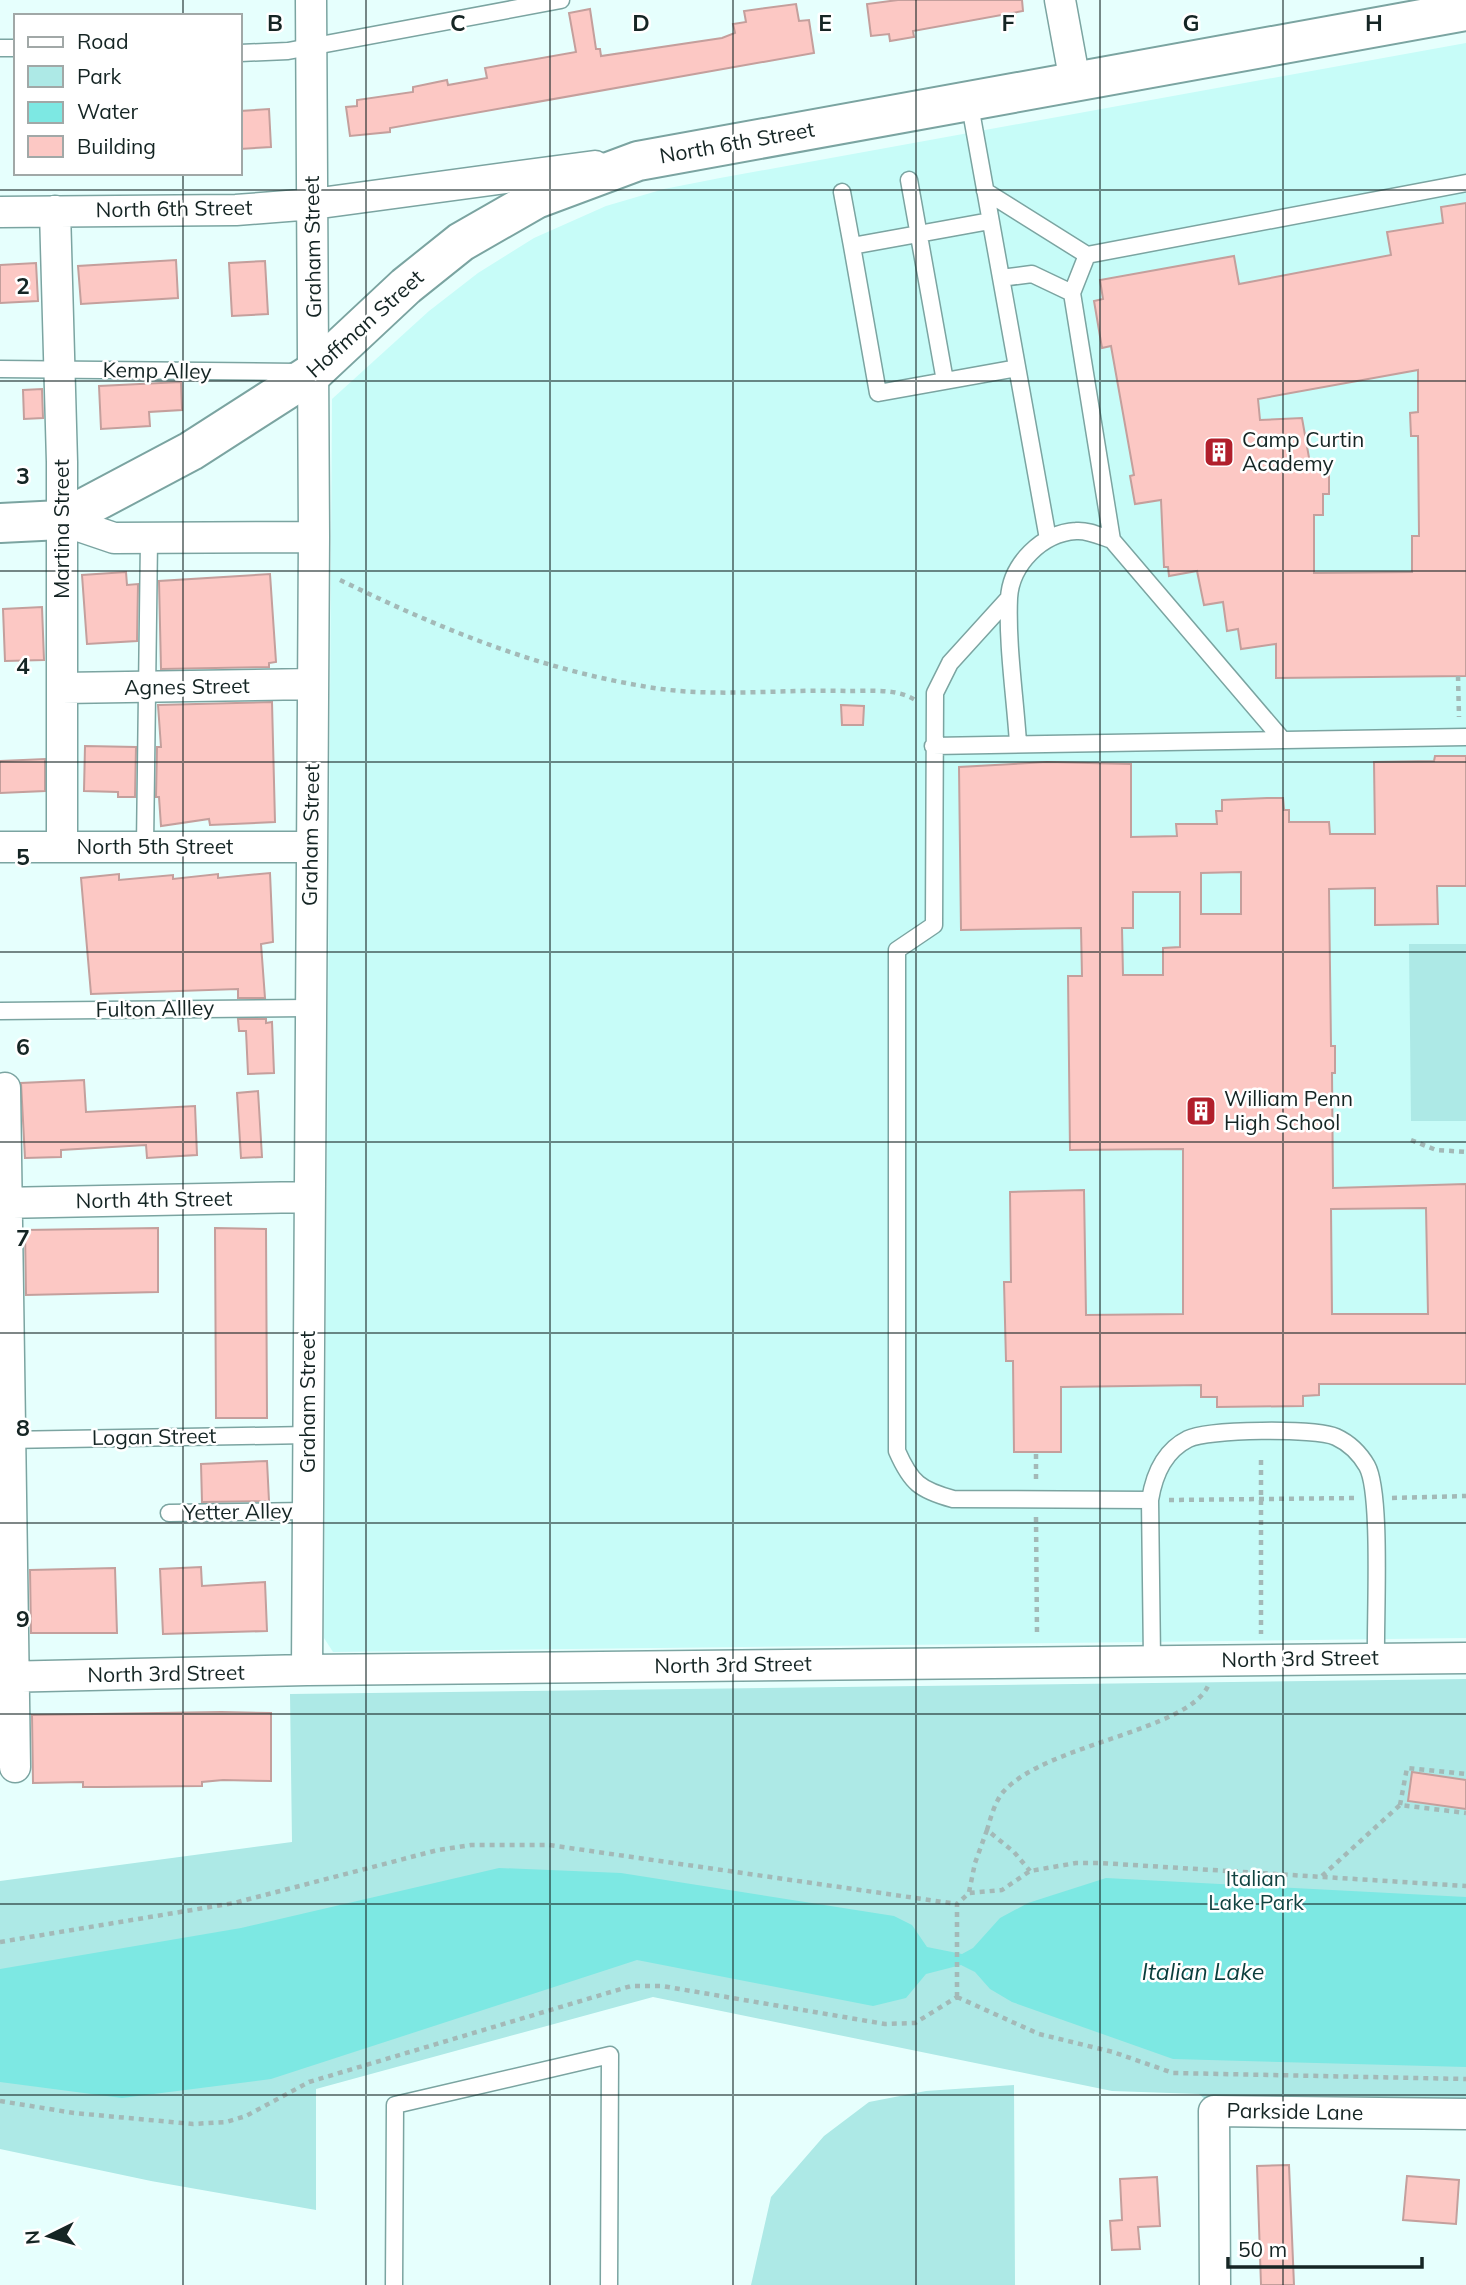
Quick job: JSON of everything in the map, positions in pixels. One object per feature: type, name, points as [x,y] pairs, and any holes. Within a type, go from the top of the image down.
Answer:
[{"type":"street","name":"Graham Street","points":[[307,1670],[314,537],[311,0]]},
{"type":"street","points":[[1060,0],[1075,82]]},
{"type":"street","name":"North 6th Street","points":[[0,212],[236,209],[313,204],[638,161],[1466,11]]},
{"type":"street","name":"Hoffman Street","points":[[61,520],[191,451],[314,372],[406,285],[461,242],[536,200],[638,161]]},
{"type":"street","name":"Martina Street","points":[[55,211],[60,369],[62,846]]},
{"type":"street","name":"Hoffman Street","points":[[0,523],[61,520],[114,538],[149,540],[314,537]]},
{"type":"street","name":"Agnes Street","points":[[62,688],[313,684]]},
{"type":"street","name":"North 5th Street","points":[[0,847],[310,847]]},
{"type":"street","points":[[5,1088],[7,1677],[15,1767]]},
{"type":"street","name":"North 4th Street","points":[[4,1203],[309,1197]]},
{"type":"street","name":"North 3rd Street","points":[[7,1677],[307,1670],[1152,1659],[1466,1658]]},
{"type":"street","name":"Parkside Lane","points":[[1215,2285],[1214,2111],[1466,2114]]},
{"type":"lane","points":[[242,53],[288,51],[561,0]]},
{"type":"lane","points":[[969,100],[1048,539]]},
{"type":"lane","points":[[909,180],[945,381]]},
{"type":"lane","points":[[985,191],[1087,255],[1466,183]]},
{"type":"lane","points":[[842,192],[878,393],[1017,368]]},
{"type":"lane","points":[[852,247],[990,222]]},
{"type":"lane","points":[[1087,255],[1072,293],[1112,540],[1281,738]]},
{"type":"lane","points":[[1001,278],[1032,274],[1072,293]]},
{"type":"lane","name":"Kemp Alley","points":[[0,369],[314,372]]},
{"type":"lane","points":[[1018,743],[1009,598],[1012,583],[1024,560],[1048,539],[1077,531],[1112,540]]},
{"type":"lane","points":[[145,846],[149,540]]},
{"type":"lane","points":[[1009,598],[950,663],[935,693],[934,925],[897,950],[897,1451],[907,1474],[925,1492],[953,1499],[1150,1500]]},
{"type":"lane","points":[[933,746],[1281,738],[1466,737]]},
{"type":"lane","name":"Fulton Allley","points":[[0,1011],[309,1008]]},
{"type":"lane","points":[[1152,1659],[1150,1500],[1154,1480],[1163,1461],[1189,1438],[1227,1433],[1318,1432],[1336,1437],[1352,1447],[1368,1468],[1373,1482],[1376,1658]]},
{"type":"lane","name":"Logan Street","points":[[5,1439],[308,1435]]},
{"type":"lane","name":"Yetter Alley","points":[[169,1513],[308,1511]]},
{"type":"lane","points":[[394,2285],[395,2105],[610,2055],[609,2285]]},
{"type":"path","points":[[340,580],[413,615],[509,654],[582,674],[663,689],[714,692],[876,691],[907,695],[933,711]]},
{"type":"path","points":[[1458,676],[1459,719]]},
{"type":"path","points":[[1411,1140],[1436,1150],[1466,1152]]},
{"type":"path","points":[[1036,1452],[1036,1485]]},
{"type":"path","points":[[1261,1460],[1261,1639]]},
{"type":"path","points":[[1384,1498],[1466,1496]]},
{"type":"path","points":[[1150,1500],[1364,1498]]},
{"type":"path","points":[[1035,1513],[1037,1633]]},
{"type":"path","points":[[970,1893],[975,1863],[998,1801],[1012,1784],[1085,1747],[1172,1717],[1200,1699],[1209,1682]]},
{"type":"path","points":[[1322,1877],[1400,1805],[1407,1768],[1466,1774]]},
{"type":"path","points":[[1400,1805],[1466,1813]]},
{"type":"path","points":[[987,1830],[1014,1852],[1030,1871]]},
{"type":"path","points":[[0,1942],[234,1903],[438,1850],[471,1845],[549,1845],[957,1904],[970,1893],[1002,1890],[1030,1871],[1076,1863],[1466,1886]]},
{"type":"path","points":[[957,1904],[957,1997]]},
{"type":"path","points":[[0,2101],[74,2113],[180,2123],[226,2122],[246,2116],[309,2082],[631,1986],[662,1986],[885,2024],[915,2023],[957,1997]]},
{"type":"path","points":[[957,1997],[1039,2034],[1113,2052],[1173,2073],[1466,2079]]},
{"type":"shaded area","points":[[1466,43],[1466,1638],[333,1652],[324,1638],[332,399],[429,311],[478,273],[534,238],[606,206],[664,189],[720,178]]},
{"type":"green space","points":[[1409,944],[1466,944],[1466,1121],[1411,1121]]},
{"type":"green space","name":"Italian Lake Park","points":[[1466,1679],[1466,2102],[1213,2106],[1199,2094],[1112,2091],[653,1997],[316,2089],[316,2210],[151,2181],[0,2149],[0,1881],[292,1842],[290,1694]]},
{"type":"green space","points":[[1014,2085],[1015,2285],[751,2285],[771,2197],[824,2136],[869,2102],[926,2091]]},
{"type":"water","name":"Italian Lake","points":[[499,1868],[621,1873],[894,1916],[912,1925],[927,1947],[962,1954],[973,1948],[1000,1918],[1028,1903],[1106,1878],[1466,1897],[1466,2067],[1173,2059],[1012,2002],[990,1989],[975,1972],[961,1965],[926,1974],[906,1998],[873,2006],[637,1960],[271,2079],[122,2098],[0,2082],[0,1969],[241,1928]]},
{"type":"building","points":[[898,0],[1022,0],[1023,11],[913,31],[914,37],[890,41],[889,34],[871,36],[867,4]]},
{"type":"building","points":[[796,4],[799,21],[809,20],[814,53],[390,128],[390,132],[350,136],[346,107],[357,106],[357,100],[413,92],[413,87],[447,80],[448,85],[487,78],[485,68],[576,52],[569,13],[590,9],[596,49],[600,49],[601,56],[722,38],[735,33],[733,24],[746,22],[744,11]]},
{"type":"building","points":[[269,109],[271,147],[242,149],[242,111]]},
{"type":"building","name":"Camp Curtin Academy","points":[[1466,203],[1466,676],[1276,678],[1276,644],[1241,649],[1238,629],[1227,631],[1223,602],[1204,605],[1197,571],[1169,576],[1168,567],[1164,567],[1161,500],[1135,504],[1130,476],[1134,475],[1111,346],[1102,348],[1094,301],[1103,299],[1100,280],[1234,256],[1239,284],[1391,255],[1387,232],[1443,223],[1441,207]],"holes":[[[1418,370],[1418,412],[1410,413],[1411,436],[1418,436],[1419,536],[1412,536],[1412,572],[1314,573],[1314,515],[1323,515],[1323,494],[1329,494],[1329,469],[1311,469],[1302,418],[1260,420],[1258,399]]]},
{"type":"building","points":[[176,260],[178,298],[81,304],[78,266]]},
{"type":"building","points":[[265,261],[268,314],[232,316],[229,263]]},
{"type":"building","points":[[36,263],[38,301],[0,303],[0,265]]},
{"type":"building","points":[[181,382],[182,410],[149,412],[150,426],[101,429],[99,386]]},
{"type":"building","points":[[42,389],[43,418],[24,419],[23,390]]},
{"type":"building","points":[[126,572],[127,585],[138,584],[137,641],[87,644],[82,575]]},
{"type":"building","points":[[270,574],[276,662],[269,663],[269,667],[161,669],[159,581]]},
{"type":"building","points":[[42,607],[44,660],[5,661],[3,609]]},
{"type":"building","points":[[272,702],[275,822],[210,825],[209,819],[161,826],[159,797],[156,797],[157,747],[161,747],[158,705]]},
{"type":"building","points":[[841,705],[864,706],[863,725],[842,725]]},
{"type":"building","points":[[85,746],[136,747],[135,797],[118,797],[118,792],[84,791]]},
{"type":"building","name":"William Penn High School","points":[[1435,756],[1466,756],[1466,886],[1437,886],[1438,924],[1375,925],[1375,888],[1329,889],[1331,1046],[1335,1046],[1335,1073],[1332,1073],[1333,1188],[1466,1184],[1466,1384],[1319,1384],[1319,1395],[1303,1396],[1303,1406],[1217,1407],[1217,1397],[1201,1397],[1201,1385],[1061,1387],[1061,1452],[1014,1452],[1013,1361],[1006,1361],[1004,1282],[1011,1282],[1010,1192],[1084,1190],[1086,1315],[1183,1314],[1183,1149],[1070,1150],[1068,976],[1082,976],[1081,928],[961,930],[959,767],[1047,762],[1131,764],[1131,837],[1177,836],[1176,824],[1217,824],[1216,811],[1222,811],[1222,800],[1267,798],[1283,798],[1284,810],[1289,810],[1289,822],[1329,822],[1330,834],[1375,834],[1374,762],[1434,761]],"holes":[[[1241,872],[1241,914],[1201,914],[1201,873]],[[1133,892],[1180,892],[1180,947],[1163,948],[1163,975],[1123,975],[1122,928],[1133,928]],[[1426,1208],[1428,1314],[1332,1314],[1331,1209]]]},
{"type":"building","points":[[45,759],[45,791],[0,793],[0,761]]},
{"type":"building","points":[[270,873],[273,942],[261,944],[265,998],[238,998],[238,989],[91,994],[81,878],[119,874],[119,880],[173,875],[173,879],[218,874],[218,878]]},
{"type":"building","points":[[238,1019],[266,1019],[266,1023],[272,1022],[274,1073],[248,1074],[246,1031],[239,1031]]},
{"type":"building","points":[[84,1080],[86,1112],[195,1106],[197,1155],[147,1158],[146,1145],[61,1150],[61,1157],[25,1158],[21,1083]]},
{"type":"building","points":[[258,1091],[262,1157],[241,1158],[237,1093]]},
{"type":"building","points":[[158,1228],[158,1292],[26,1295],[25,1230]]},
{"type":"building","points":[[215,1228],[266,1229],[267,1418],[216,1418]]},
{"type":"building","points":[[267,1461],[269,1501],[202,1502],[201,1464]]},
{"type":"building","points":[[201,1567],[202,1586],[265,1582],[267,1631],[163,1634],[160,1569]]},
{"type":"building","points":[[115,1568],[117,1633],[31,1633],[30,1570]]},
{"type":"building","points":[[271,1713],[271,1781],[223,1780],[202,1782],[202,1786],[105,1787],[83,1787],[83,1782],[33,1783],[32,1715]]},
{"type":"building","points":[[1412,1772],[1466,1780],[1466,1809],[1408,1801]]},
{"type":"building","points":[[1289,2165],[1294,2285],[1261,2285],[1257,2166]]},
{"type":"building","points":[[1407,2176],[1459,2180],[1456,2224],[1403,2220]]},
{"type":"building","points":[[1157,2177],[1160,2226],[1138,2227],[1140,2249],[1112,2250],[1110,2221],[1122,2220],[1120,2179]]},
{"type":"place","name":"Camp Curtin Academy","points":[[1219,452]]},
{"type":"place","name":"William Penn High School","points":[[1201,1111]]}]
